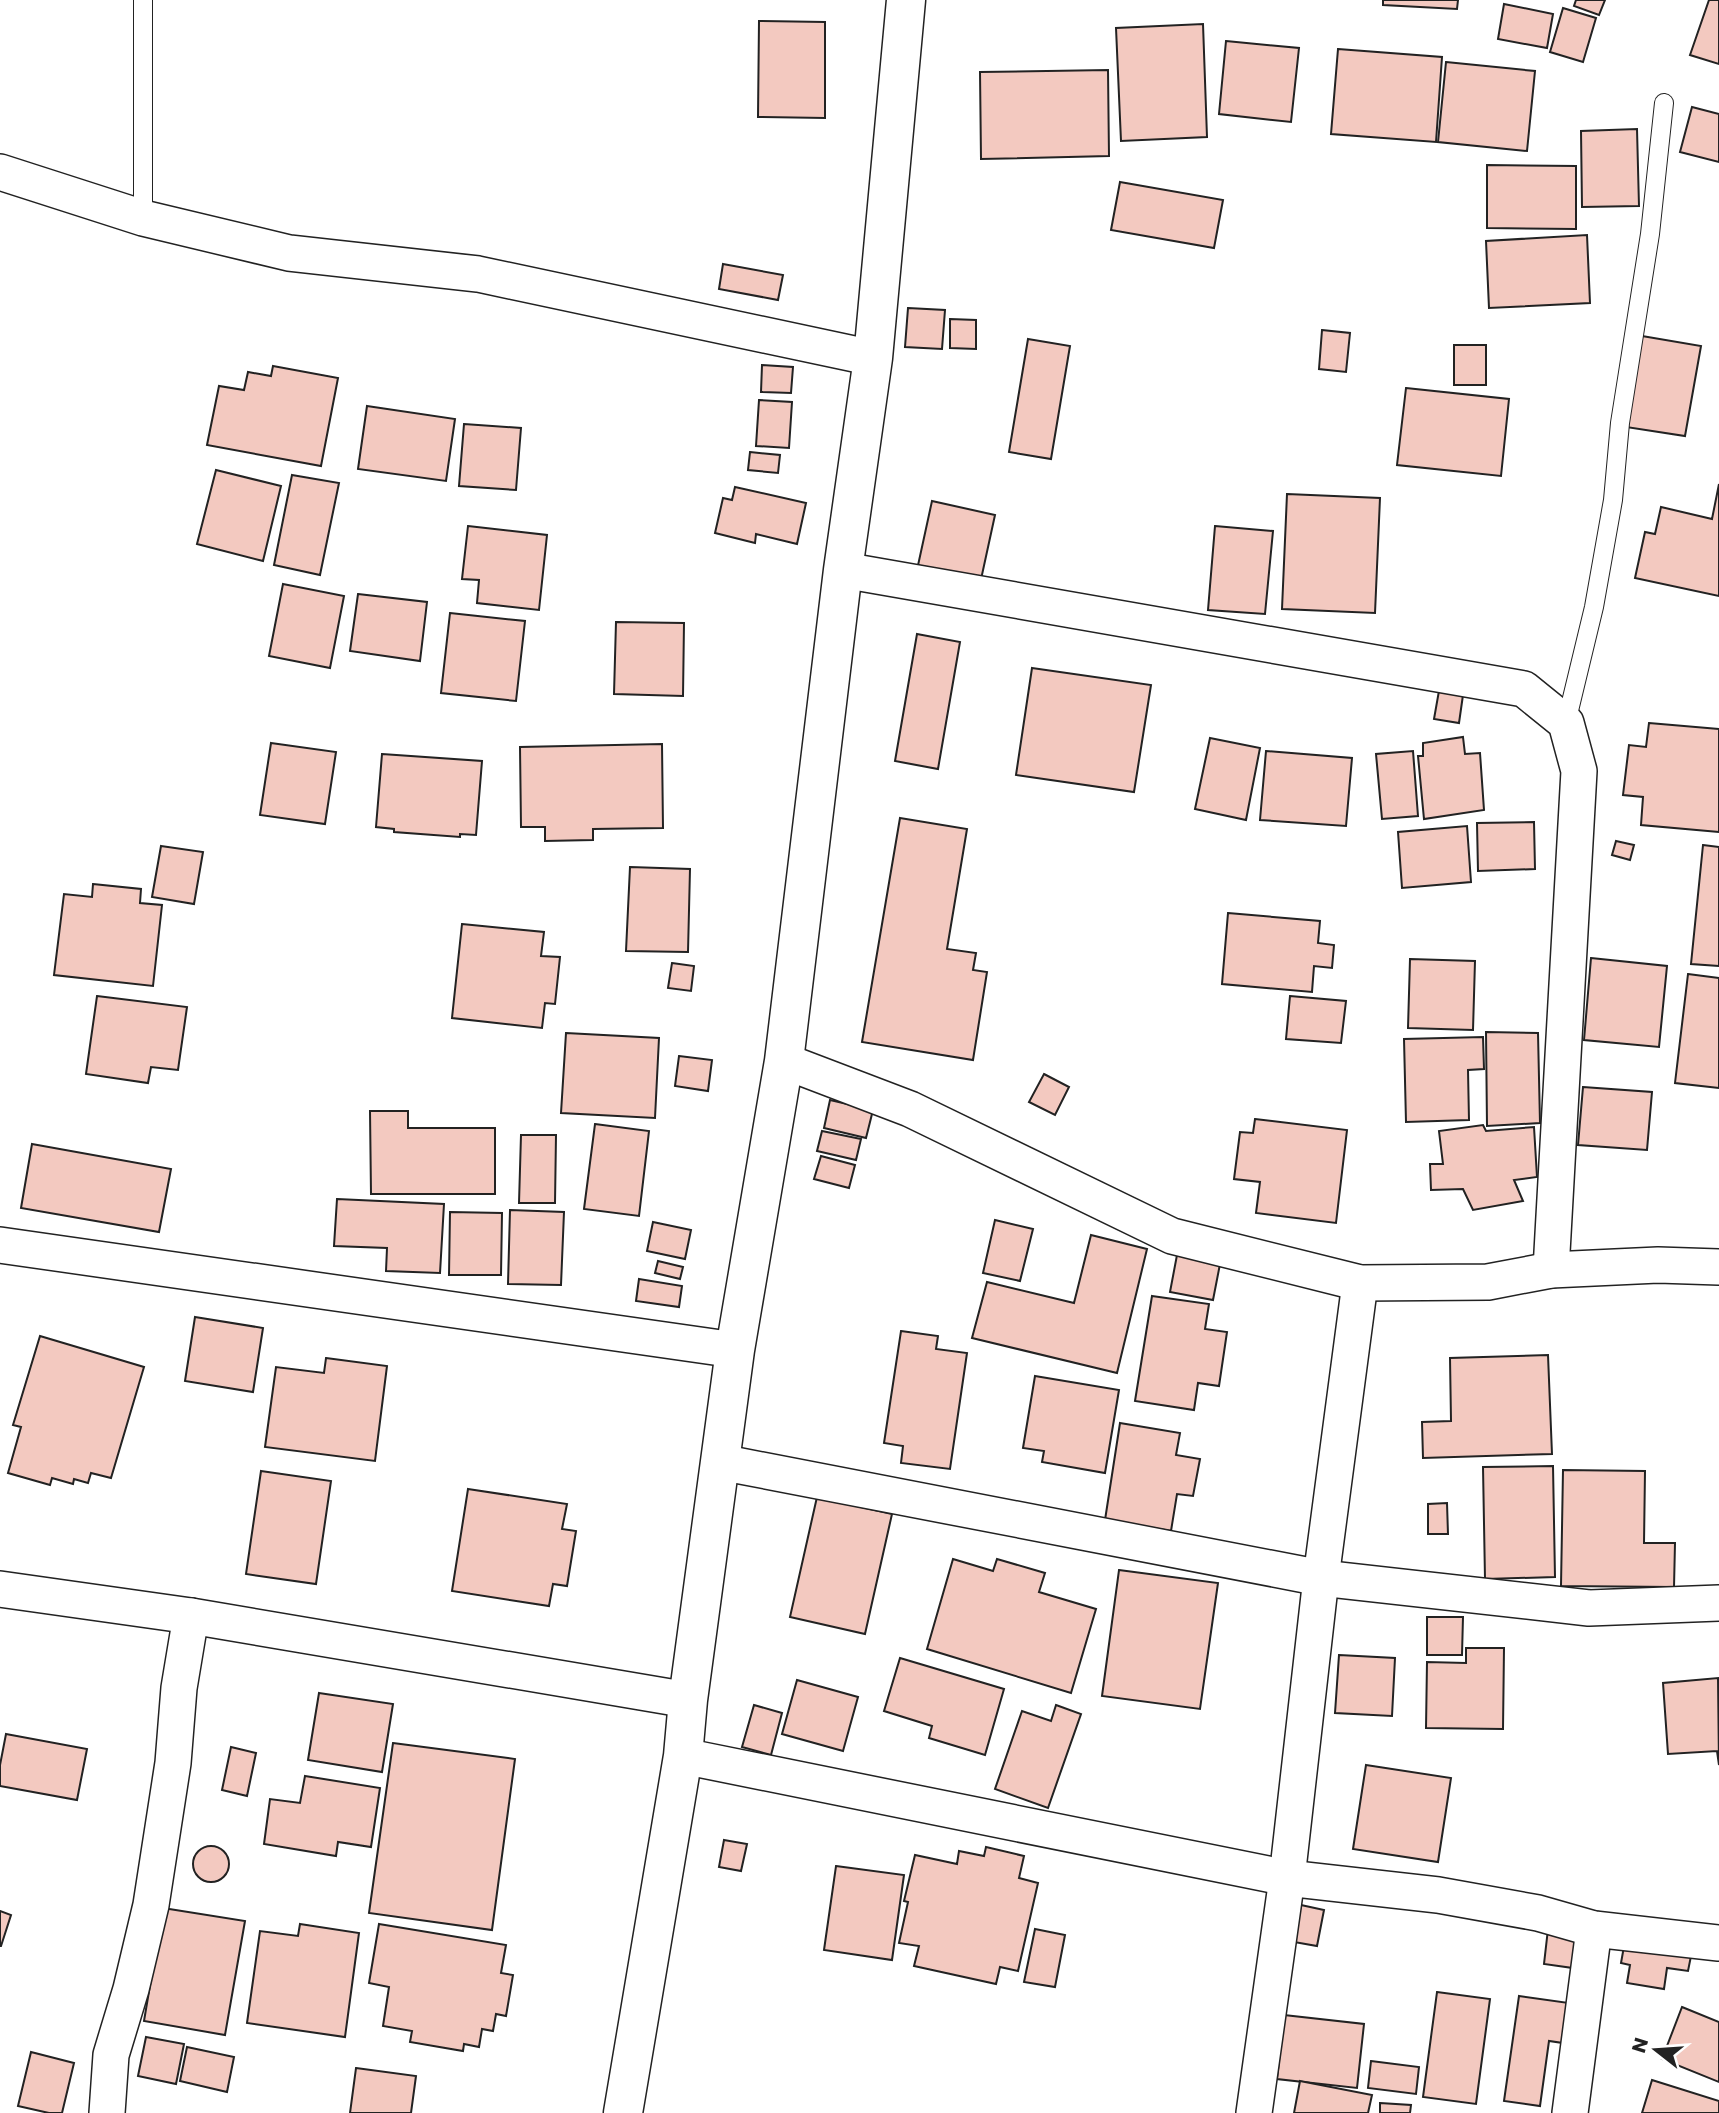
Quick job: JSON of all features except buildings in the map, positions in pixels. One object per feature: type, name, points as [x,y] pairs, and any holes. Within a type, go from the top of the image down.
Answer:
[{"type":"street","points":[[623,2113],[683,1756],[688,1700],[735,1350],[783,1061],[843,570],[873,358],[906,0]]},
{"type":"street","points":[[0,172],[143,218],[289,253],[478,274],[873,358]]},
{"type":"street","points":[[843,570],[1524,689],[1566,723],[1579,771],[1551,1270]]},
{"type":"street","points":[[783,1061],[910,1109],[1172,1236],[1360,1283],[1488,1282],[1551,1270],[1658,1265],[1719,1267]]},
{"type":"street","points":[[0,1245],[735,1350]]},
{"type":"street","points":[[1254,2113],[1287,1878],[1321,1578],[1360,1283]]},
{"type":"street","points":[[720,1462],[1321,1578],[1589,1608],[1719,1604]]},
{"type":"street","points":[[0,1589],[191,1616],[688,1700]]},
{"type":"street","points":[[107,2113],[111,2055],[131,1989],[151,1905],[171,1776],[179,1688],[191,1616]]},
{"type":"street","points":[[683,1756],[1287,1878],[1438,1895],[1538,1913],[1594,1929],[1719,1943]]},
{"type":"street","points":[[1570,2113],[1594,1929]]},
{"type":"lane","points":[[143,0],[143,218]]},
{"type":"lane","points":[[1566,723],[1594,607],[1614,500],[1619,423],[1650,234],[1664,103]]}]
